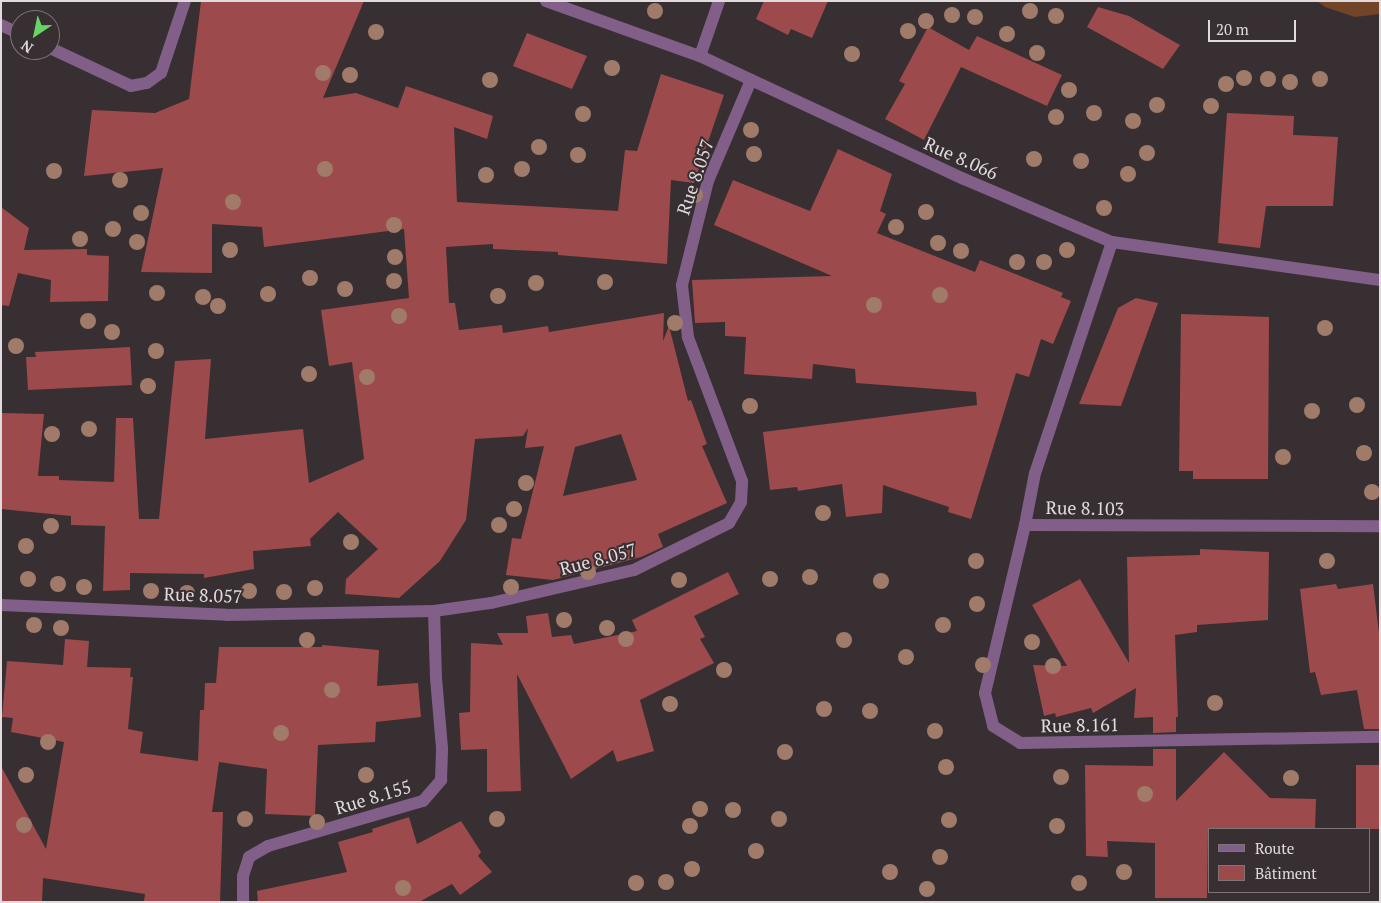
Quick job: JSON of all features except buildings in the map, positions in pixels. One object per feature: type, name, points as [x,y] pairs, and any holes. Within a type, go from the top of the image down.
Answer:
[{"type":"street","points":[[60,53],[131,86],[148,83],[161,72],[186,1]]},
{"type":"street","name":"Rue 8.066","points":[[546,1],[700,56],[964,179],[1112,242],[1380,280]]},
{"type":"street","points":[[700,56],[719,1]]},
{"type":"street","name":"Rue 8.057","points":[[1,606],[227,615],[434,612],[491,603],[634,570],[729,523],[741,502],[742,481],[688,337],[682,285],[708,181],[751,80]]},
{"type":"street","name":"Rue 8.103","points":[[1112,242],[1036,473],[1025,525],[1380,526]]},
{"type":"street","name":"Rue 8.161","points":[[1025,525],[985,693],[993,726],[1020,744],[1380,737]]},
{"type":"street","name":"Rue 8.155","points":[[243,902],[243,876],[249,857],[268,846],[424,801],[441,780],[442,748],[436,678],[434,612]]},
{"type":"shaded area","points":[[1317,1],[1380,1],[1380,14],[1355,17],[1325,7]]}]
